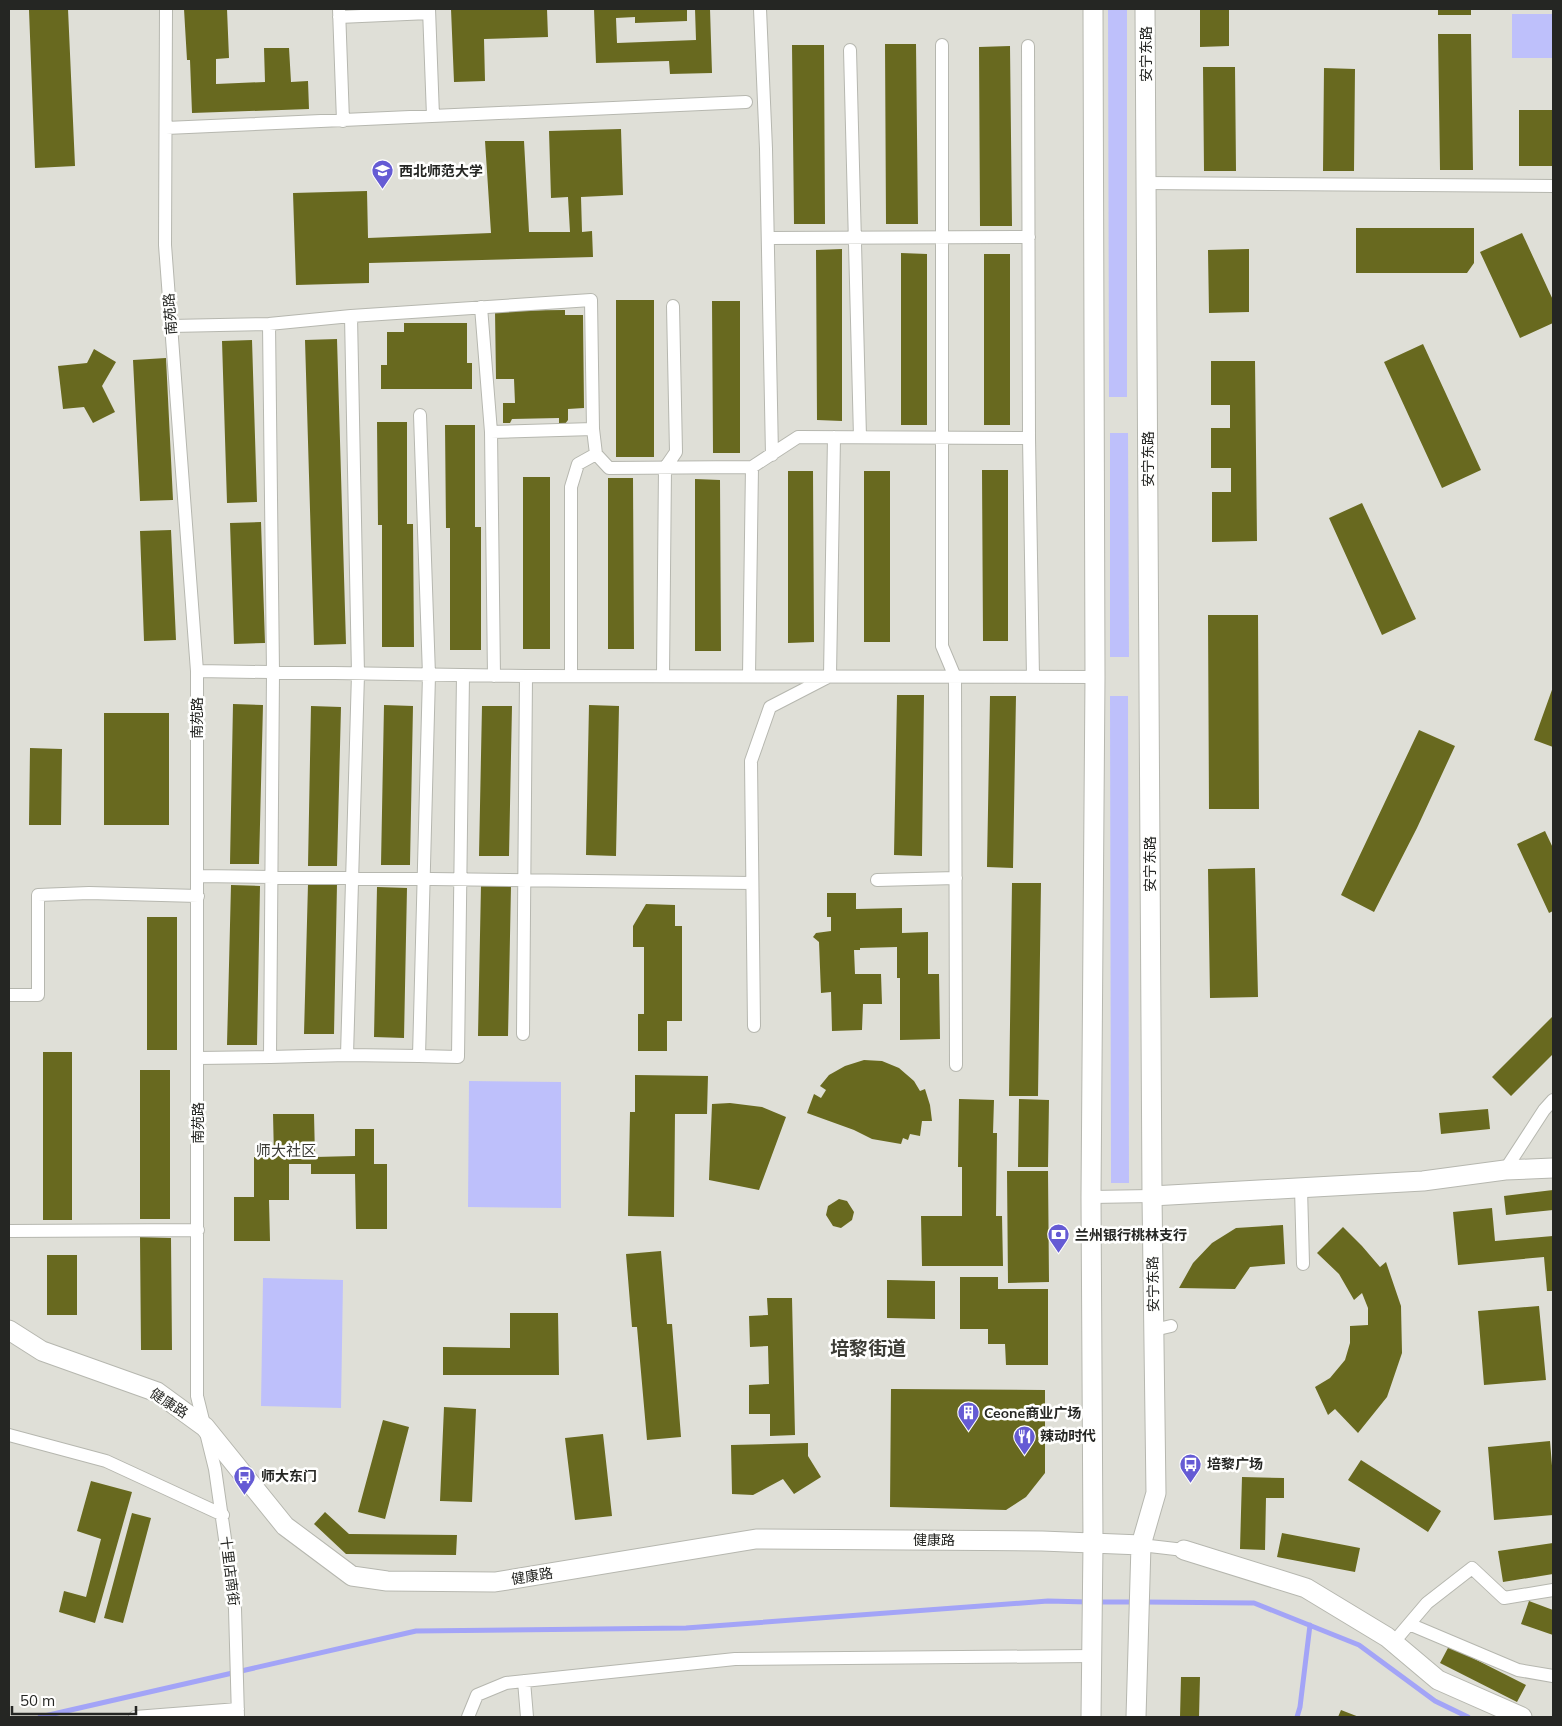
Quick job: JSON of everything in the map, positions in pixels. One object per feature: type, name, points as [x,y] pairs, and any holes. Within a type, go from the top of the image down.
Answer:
[{"type":"main road","points":[[1091,1717],[1093,1544],[1091,1197],[1095,677],[1093,9]]},
{"type":"main road","name":"安宁东路","points":[[1136,1717],[1141,1546],[1156,1494],[1162,1328],[1152,1196],[1145,9]]},
{"type":"main road","points":[[1152,1196],[1423,1180],[1505,1170],[1553,1168]]},
{"type":"main road","name":"健康路","points":[[9,1330],[42,1352],[157,1392],[205,1427],[285,1526],[352,1576],[387,1581],[495,1582],[756,1539],[1042,1541],[1141,1546]]},
{"type":"main road","points":[[1184,1550],[1306,1588],[1393,1643],[1438,1680],[1522,1717]]},
{"type":"street","name":"南苑路","points":[[166,9],[165,245],[197,671],[198,1396],[205,1427]]},
{"type":"street","points":[[760,9],[766,149],[772,454]]},
{"type":"street","points":[[343,121],[339,13],[429,11],[433,116]]},
{"type":"street","points":[[942,45],[942,646],[955,677],[956,1065]]},
{"type":"street","points":[[1028,46],[1029,438],[1033,677]]},
{"type":"street","points":[[850,50],[860,437]]},
{"type":"street","points":[[166,128],[746,102]]},
{"type":"street","points":[[1146,183],[1553,186]]},
{"type":"street","points":[[768,238],[1029,237]]},
{"type":"street","points":[[171,326],[268,324],[351,316],[591,300],[593,429],[596,454],[609,468],[752,467],[798,437],[1029,438]]},
{"type":"street","points":[[663,676],[665,468],[676,452],[673,306]]},
{"type":"street","points":[[481,307],[490,432],[494,676]]},
{"type":"street","points":[[347,1055],[354,877],[358,674],[351,316]]},
{"type":"street","points":[[268,324],[273,672],[270,1057]]},
{"type":"street","points":[[419,1056],[429,675],[420,415]]},
{"type":"street","points":[[490,432],[593,429]]},
{"type":"street","points":[[830,676],[834,437]]},
{"type":"street","points":[[571,676],[571,487],[578,464],[596,454]]},
{"type":"street","points":[[749,676],[752,467]]},
{"type":"street","points":[[197,671],[494,676],[1095,677]]},
{"type":"street","points":[[198,1058],[347,1055],[458,1057],[463,675]]},
{"type":"street","points":[[523,1034],[526,676]]},
{"type":"street","points":[[754,1026],[751,761],[770,707],[830,676]]},
{"type":"street","points":[[198,876],[752,883]]},
{"type":"street","points":[[876,880],[956,878]]},
{"type":"street","points":[[9,995],[38,995],[38,895],[90,893],[198,896]]},
{"type":"street","points":[[1505,1170],[1544,1110],[1553,1100]]},
{"type":"street","points":[[1301,1188],[1303,1264]]},
{"type":"street","points":[[1091,1197],[1152,1196]]},
{"type":"street","points":[[9,1231],[198,1230]]},
{"type":"street","name":"十里店南街","points":[[205,1427],[223,1515],[235,1609],[238,1713]]},
{"type":"street","points":[[9,1435],[106,1461],[223,1515]]},
{"type":"street","points":[[1141,1546],[1184,1550]]},
{"type":"street","points":[[1393,1643],[1427,1603],[1472,1568],[1504,1598],[1553,1590]]},
{"type":"street","points":[[1409,1624],[1518,1670],[1553,1676]]},
{"type":"street","points":[[468,1717],[477,1695],[506,1683],[735,1659],[1092,1656]]},
{"type":"street","points":[[524,1681],[527,1717]]},
{"type":"street","points":[[135,1717],[238,1713]]},
{"type":"shaded area","points":[[1108,9],[1127,9],[1127,397],[1109,397]]},
{"type":"shaded area","points":[[1512,14],[1553,14],[1553,58],[1512,58]]},
{"type":"shaded area","points":[[1110,433],[1128,433],[1129,657],[1110,657]]},
{"type":"shaded area","points":[[1110,696],[1128,696],[1129,1183],[1111,1183]]},
{"type":"shaded area","points":[[469,1081],[561,1082],[561,1208],[468,1207]]},
{"type":"shaded area","points":[[263,1278],[343,1280],[341,1408],[261,1406]]},
{"type":"building","points":[[68,9],[75,166],[35,168],[29,10]]},
{"type":"building","points":[[184,9],[227,9],[229,58],[216,59],[216,84],[265,82],[264,48],[289,48],[291,82],[308,81],[309,109],[192,113],[190,60],[187,60]]},
{"type":"building","points":[[451,9],[547,9],[548,37],[484,39],[485,81],[454,82]]},
{"type":"building","points":[[594,9],[687,9],[687,21],[635,23],[635,17],[616,18],[617,43],[696,40],[695,9],[710,9],[712,73],[670,74],[669,61],[596,63]]},
{"type":"building","points":[[1200,9],[1229,9],[1229,46],[1200,47]]},
{"type":"building","points":[[1438,9],[1471,9],[1471,15],[1438,15]]},
{"type":"building","points":[[1438,34],[1471,34],[1473,170],[1440,170]]},
{"type":"building","points":[[885,44],[916,44],[918,224],[886,224]]},
{"type":"building","points":[[792,45],[824,45],[825,224],[794,224]]},
{"type":"building","points":[[1010,46],[1012,226],[980,226],[979,47]]},
{"type":"building","points":[[1203,67],[1235,67],[1236,171],[1204,171]]},
{"type":"building","points":[[1324,68],[1355,69],[1354,171],[1323,171]]},
{"type":"building","points":[[1519,110],[1553,110],[1553,166],[1519,166]]},
{"type":"building","points":[[621,129],[623,195],[581,197],[582,232],[592,231],[593,257],[369,263],[369,283],[296,285],[293,193],[367,191],[368,238],[491,233],[485,141],[524,141],[529,232],[570,232],[568,197],[551,198],[549,131]]},
{"type":"building","points":[[1356,228],[1474,228],[1474,263],[1467,273],[1356,273]]},
{"type":"building","points":[[1522,233],[1553,300],[1553,323],[1520,338],[1480,252]]},
{"type":"building","points":[[842,249],[842,421],[817,420],[816,250]]},
{"type":"building","points":[[1249,249],[1249,312],[1209,313],[1208,250]]},
{"type":"building","points":[[901,253],[927,254],[927,425],[901,425]]},
{"type":"building","points":[[984,254],[1010,254],[1010,425],[984,425]]},
{"type":"building","points":[[616,300],[654,300],[654,457],[616,457]]},
{"type":"building","points":[[712,301],[740,301],[740,453],[713,453]]},
{"type":"building","points":[[565,310],[565,315],[583,315],[584,408],[568,409],[568,420],[565,424],[559,424],[559,418],[512,419],[510,423],[503,423],[503,403],[515,403],[514,379],[496,379],[495,311]]},
{"type":"building","points":[[404,323],[467,323],[467,363],[472,363],[472,389],[381,389],[381,365],[387,365],[387,332],[404,332]]},
{"type":"building","points":[[337,339],[346,644],[314,645],[305,340]]},
{"type":"building","points":[[252,340],[257,502],[227,503],[222,341]]},
{"type":"building","points":[[1423,344],[1481,470],[1442,488],[1384,362]]},
{"type":"building","points":[[94,349],[116,362],[102,386],[115,412],[93,423],[84,407],[63,409],[58,366],[87,363]]},
{"type":"building","points":[[166,358],[173,500],[140,501],[133,360]]},
{"type":"building","points":[[1211,361],[1255,361],[1257,541],[1212,542],[1212,492],[1231,492],[1231,468],[1211,468],[1211,428],[1230,428],[1230,405],[1211,405]]},
{"type":"building","points":[[377,422],[407,422],[407,524],[413,524],[414,647],[382,647],[382,525],[378,525]]},
{"type":"building","points":[[445,425],[475,425],[475,527],[481,527],[481,650],[450,650],[450,528],[446,528]]},
{"type":"building","points":[[982,470],[1008,470],[1008,641],[983,641]]},
{"type":"building","points":[[788,471],[813,471],[814,642],[788,643]]},
{"type":"building","points":[[864,471],[890,471],[890,642],[864,642]]},
{"type":"building","points":[[523,477],[550,477],[550,649],[523,649]]},
{"type":"building","points":[[608,478],[633,478],[634,649],[608,649]]},
{"type":"building","points":[[695,479],[720,480],[721,651],[695,651]]},
{"type":"building","points":[[1362,503],[1416,619],[1382,635],[1329,518]]},
{"type":"building","points":[[261,522],[265,643],[234,644],[230,523]]},
{"type":"building","points":[[171,530],[176,640],[144,641],[140,531]]},
{"type":"building","points":[[1208,615],[1258,615],[1259,809],[1209,809]]},
{"type":"building","points":[[1553,687],[1553,747],[1534,740]]},
{"type":"building","points":[[897,695],[924,695],[922,856],[894,855]]},
{"type":"building","points":[[990,696],[1016,696],[1013,868],[987,867]]},
{"type":"building","points":[[233,704],[263,705],[259,864],[230,864]]},
{"type":"building","points":[[384,705],[413,706],[410,865],[381,865]]},
{"type":"building","points":[[589,705],[619,706],[616,856],[586,855]]},
{"type":"building","points":[[311,706],[341,707],[337,866],[308,866]]},
{"type":"building","points":[[482,706],[512,706],[509,856],[479,856]]},
{"type":"building","points":[[104,713],[169,713],[169,825],[104,825]]},
{"type":"building","points":[[1419,730],[1455,746],[1417,828],[1374,912],[1341,895]]},
{"type":"building","points":[[30,748],[62,749],[61,825],[29,825]]},
{"type":"building","points":[[1545,831],[1553,848],[1553,911],[1549,913],[1517,844]]},
{"type":"building","points":[[1255,868],[1258,997],[1210,998],[1208,869]]},
{"type":"building","points":[[1012,883],[1041,883],[1038,1096],[1009,1096]]},
{"type":"building","points":[[308,884],[337,884],[334,1034],[304,1034]]},
{"type":"building","points":[[231,885],[260,886],[257,1045],[227,1045]]},
{"type":"building","points":[[481,885],[511,886],[508,1036],[478,1036]]},
{"type":"building","points":[[377,887],[407,888],[404,1038],[374,1037]]},
{"type":"building","points":[[827,893],[856,893],[856,909],[902,908],[902,933],[928,932],[928,974],[939,974],[940,1039],[900,1040],[900,978],[897,978],[897,947],[860,948],[860,950],[854,950],[855,974],[881,974],[882,1004],[863,1004],[862,1030],[832,1031],[831,992],[821,993],[819,942],[813,937],[816,933],[831,931],[831,917],[827,917]]},
{"type":"building","points":[[646,904],[675,905],[675,926],[682,926],[682,1021],[667,1021],[667,1051],[638,1051],[638,1014],[644,1014],[644,947],[633,947],[633,926]]},
{"type":"building","points":[[147,917],[177,917],[177,1050],[147,1050]]},
{"type":"building","points":[[1553,1016],[1553,1054],[1511,1096],[1492,1077]]},
{"type":"building","points":[[43,1052],[72,1052],[72,1220],[43,1220]]},
{"type":"building","points":[[864,1060],[882,1061],[899,1068],[914,1081],[920,1091],[925,1089],[932,1121],[922,1121],[920,1136],[910,1134],[908,1140],[903,1138],[901,1144],[872,1139],[854,1130],[807,1113],[814,1094],[821,1098],[826,1090],[820,1086],[829,1075],[845,1066]]},
{"type":"building","points":[[140,1070],[170,1070],[170,1219],[140,1219]]},
{"type":"building","points":[[635,1075],[708,1076],[707,1114],[675,1114],[674,1217],[628,1216],[630,1112],[635,1112]]},
{"type":"building","points":[[959,1099],[994,1100],[993,1133],[997,1133],[996,1216],[1002,1216],[1003,1266],[922,1266],[921,1216],[962,1216],[962,1167],[958,1167]]},
{"type":"building","points":[[1019,1099],[1049,1100],[1048,1167],[1018,1167]]},
{"type":"building","points":[[730,1103],[762,1107],[786,1117],[759,1190],[709,1180],[712,1104]]},
{"type":"building","points":[[1488,1109],[1490,1129],[1441,1134],[1439,1113]]},
{"type":"building","points":[[273,1114],[314,1114],[315,1157],[355,1156],[355,1129],[374,1129],[374,1164],[387,1164],[387,1229],[356,1229],[355,1174],[311,1174],[311,1164],[289,1164],[289,1200],[269,1200],[270,1241],[234,1241],[234,1197],[254,1197],[254,1157],[274,1157]]},
{"type":"building","points":[[1007,1171],[1048,1171],[1049,1282],[1008,1283]]},
{"type":"building","points":[[1553,1190],[1553,1210],[1506,1215],[1504,1196]]},
{"type":"building","points":[[839,1199],[847,1201],[854,1212],[852,1220],[841,1228],[833,1226],[826,1215],[828,1206]]},
{"type":"building","points":[[1492,1208],[1495,1241],[1553,1236],[1553,1291],[1547,1291],[1544,1257],[1458,1265],[1453,1212]]},
{"type":"building","points":[[1283,1225],[1285,1264],[1250,1267],[1235,1289],[1179,1288],[1193,1263],[1212,1243],[1236,1228]]},
{"type":"building","points":[[1343,1227],[1380,1267],[1386,1262],[1401,1306],[1402,1353],[1387,1397],[1358,1433],[1335,1409],[1328,1415],[1315,1387],[1330,1378],[1345,1360],[1350,1343],[1350,1326],[1368,1325],[1368,1308],[1362,1293],[1354,1300],[1339,1274],[1317,1253]]},
{"type":"building","points":[[140,1237],[171,1238],[172,1350],[141,1350]]},
{"type":"building","points":[[661,1251],[667,1324],[672,1324],[681,1437],[647,1440],[637,1327],[632,1327],[626,1254]]},
{"type":"building","points":[[47,1255],[77,1255],[77,1315],[47,1315]]},
{"type":"building","points":[[960,1277],[998,1277],[998,1289],[1048,1289],[1048,1365],[1006,1365],[1005,1344],[988,1344],[988,1329],[960,1329]]},
{"type":"building","points":[[887,1280],[935,1281],[935,1319],[887,1318]]},
{"type":"building","points":[[767,1298],[792,1298],[795,1435],[770,1436],[770,1414],[749,1414],[749,1385],[769,1384],[768,1346],[750,1347],[749,1316],[768,1315]]},
{"type":"building","points":[[1539,1306],[1546,1380],[1484,1385],[1478,1311]]},
{"type":"building","points":[[510,1313],[558,1313],[559,1375],[443,1375],[443,1347],[510,1348]]},
{"type":"building","name":"Ceone商业广场","points":[[891,1389],[1045,1390],[1045,1473],[1026,1497],[1006,1510],[890,1507]]},
{"type":"building","points":[[444,1407],[476,1409],[472,1502],[440,1501]]},
{"type":"building","points":[[383,1420],[409,1427],[385,1519],[358,1512]]},
{"type":"building","points":[[603,1434],[612,1516],[575,1520],[565,1438]]},
{"type":"building","points":[[1550,1441],[1553,1515],[1494,1520],[1488,1447]]},
{"type":"building","points":[[808,1443],[808,1456],[821,1477],[794,1494],[783,1479],[753,1495],[732,1494],[731,1445]]},
{"type":"building","points":[[1361,1460],[1441,1511],[1428,1532],[1348,1480]]},
{"type":"building","points":[[1242,1477],[1284,1478],[1284,1498],[1266,1498],[1265,1550],[1240,1549]]},
{"type":"building","points":[[91,1481],[132,1492],[95,1623],[59,1612],[64,1591],[86,1597],[101,1539],[77,1531]]},
{"type":"building","points":[[325,1512],[349,1534],[457,1535],[456,1555],[346,1554],[314,1524]]},
{"type":"building","points":[[132,1513],[151,1518],[123,1623],[104,1618]]},
{"type":"building","points":[[1282,1533],[1360,1548],[1355,1572],[1277,1557]]},
{"type":"building","points":[[1553,1543],[1553,1574],[1503,1582],[1498,1551]]},
{"type":"building","points":[[1529,1601],[1553,1610],[1553,1635],[1521,1624]]},
{"type":"building","points":[[1449,1646],[1526,1685],[1517,1702],[1440,1663]]},
{"type":"building","points":[[1181,1677],[1200,1677],[1199,1717],[1180,1717]]},
{"type":"building","points":[[1341,1710],[1359,1717],[1338,1717]]},
{"type":"waterway","points":[[40,1717],[416,1631],[686,1628],[1048,1601],[1088,1602]]},
{"type":"waterway","points":[[1097,1602],[1136,1602]]},
{"type":"waterway","points":[[1144,1602],[1254,1603],[1359,1645],[1435,1701],[1468,1717]]},
{"type":"waterway","points":[[1297,1717],[1300,1707],[1310,1625]]},
{"type":"place","name":"西北师范大学","points":[[383,190]]},
{"type":"place","name":"兰州银行桃林支行","points":[[1059,1254]]},
{"type":"place","name":"Ceone商业广场","points":[[968,1432]]},
{"type":"place","name":"辣动时代","points":[[1024,1455]]},
{"type":"place","name":"培黎广场","points":[[1191,1483]]},
{"type":"place","name":"师大东门","points":[[245,1495]]},
{"type":"district","name":"师大社区","points":[[286,1151]]},
{"type":"district","name":"培黎街道","points":[[868,1348]]}]
